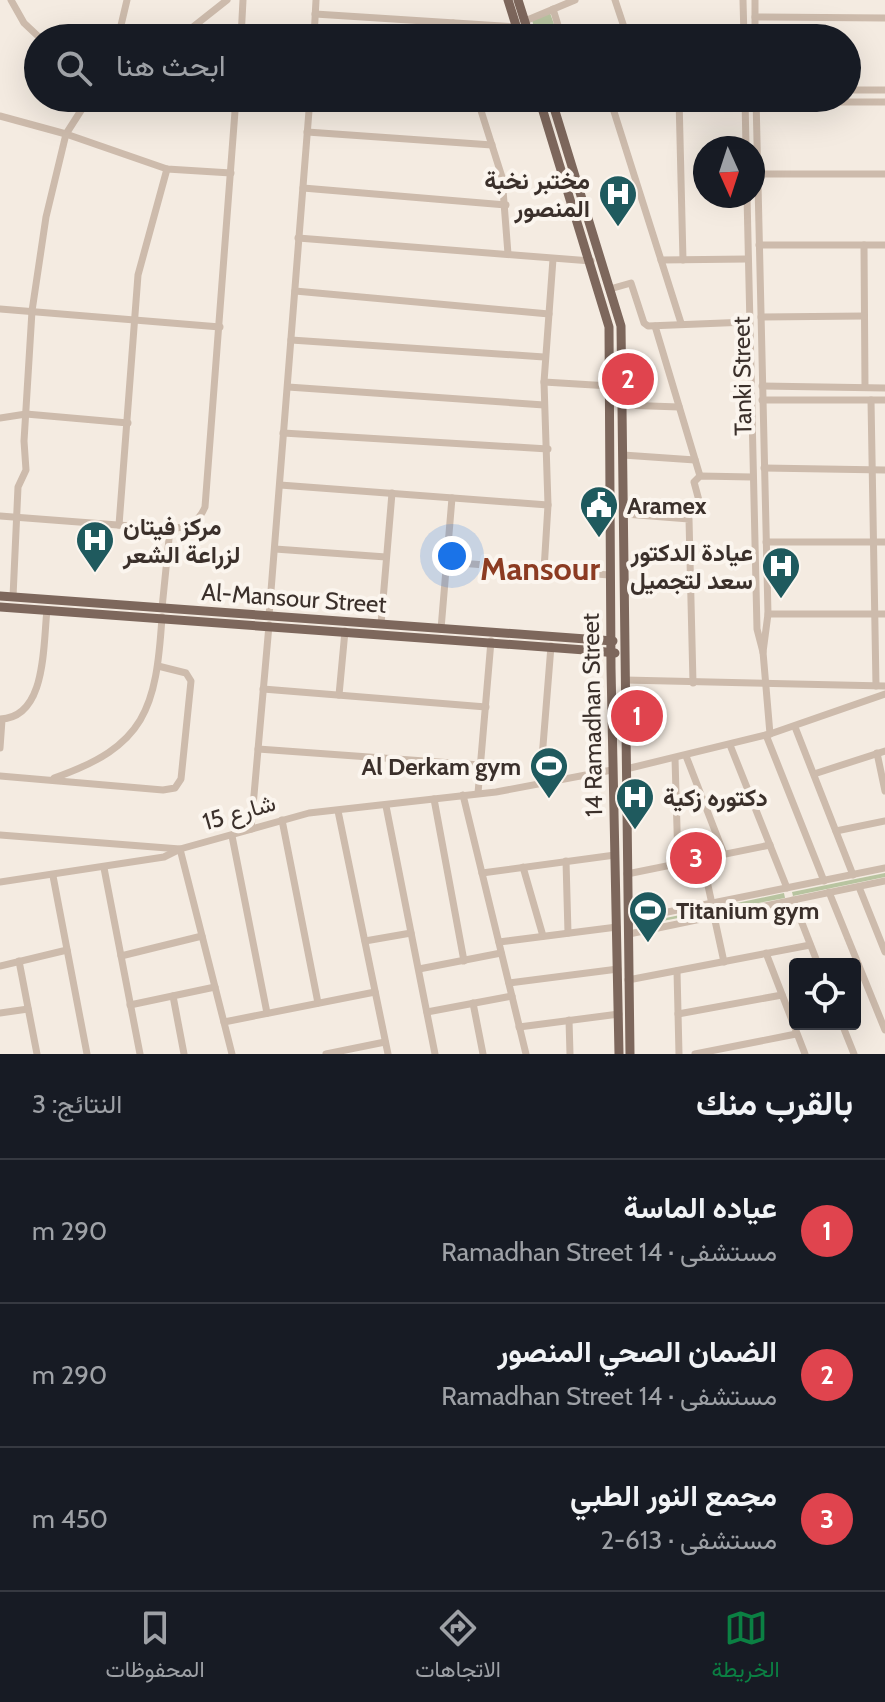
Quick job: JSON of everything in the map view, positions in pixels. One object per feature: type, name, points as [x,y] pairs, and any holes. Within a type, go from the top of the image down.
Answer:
[{"type":"main road","points":[[508,0],[520,24]]},
{"type":"main road","points":[[518,0],[520,24]]},
{"type":"main road","name":"14 Ramadhan Street","points":[[543,112],[608,321],[609,575],[619,1054]]},
{"type":"main road","name":"14 Ramadhan Street","points":[[555,112],[621,326],[630,1054]]},
{"type":"main road","name":"Al-Mansour Street","points":[[0,596],[345,631],[551,646],[625,642]]},
{"type":"main road","name":"Al-Mansour Street","points":[[0,607],[162,612]]},
{"type":"main road","name":"Al-Mansour Street","points":[[269,621],[441,629],[586,645],[625,654]]},
{"type":"street","points":[[11,0],[25,24]]},
{"type":"street","points":[[121,24],[127,0]]},
{"type":"street","points":[[197,24],[227,0]]},
{"type":"street","points":[[242,24],[243,0]]},
{"type":"street","points":[[315,24],[316,0]]},
{"type":"street","points":[[315,14],[520,24],[575,0]]},
{"type":"street","points":[[615,0],[623,24]]},
{"type":"street","points":[[743,0],[744,24]]},
{"type":"street","points":[[755,0],[755,24]]},
{"type":"street","points":[[553,9],[558,24]]},
{"type":"street","points":[[755,17],[885,18]]},
{"type":"street","points":[[861,90],[885,90]]},
{"type":"street","points":[[861,102],[885,102]]},
{"type":"street","points":[[13,597],[18,487],[26,470],[32,311],[46,217],[66,134],[80,112]]},
{"type":"street","points":[[0,516],[170,529],[195,523],[205,507],[235,112]]},
{"type":"street","points":[[251,829],[309,112]]},
{"type":"street","points":[[481,112],[506,205],[508,254]]},
{"type":"street","points":[[614,112],[681,323]]},
{"type":"street","points":[[681,112],[683,260]]},
{"type":"street","points":[[745,112],[746,136]]},
{"type":"street","name":"Tanki Street","points":[[756,112],[757,136]]},
{"type":"street","points":[[0,116],[66,134],[167,169],[231,173]]},
{"type":"street","points":[[307,132],[492,145]]},
{"type":"street","points":[[119,525],[138,275],[148,228],[167,169]]},
{"type":"street","points":[[765,174],[885,174]]},
{"type":"street","points":[[303,188],[506,205]]},
{"type":"street","points":[[748,209],[758,209]]},
{"type":"street","name":"Tanki Street","points":[[748,209],[748,322],[757,629],[763,652],[768,735],[824,881]]},
{"type":"street","name":"Tanki Street","points":[[758,209],[768,614],[763,652]]},
{"type":"street","points":[[298,238],[591,261]]},
{"type":"street","points":[[759,245],[885,245]]},
{"type":"street","points":[[864,245],[865,387]]},
{"type":"street","points":[[544,570],[548,449],[544,357],[553,259]]},
{"type":"street","points":[[661,260],[747,259]]},
{"type":"street","points":[[610,289],[631,283],[644,323],[655,326],[748,322]]},
{"type":"street","points":[[295,291],[549,314]]},
{"type":"street","points":[[0,309],[220,327]]},
{"type":"street","points":[[761,317],[864,316]]},
{"type":"street","points":[[655,326],[700,476]]},
{"type":"street","points":[[291,340],[544,357]]},
{"type":"street","points":[[544,382],[610,386]]},
{"type":"street","points":[[762,386],[885,388]]},
{"type":"street","points":[[288,387],[544,405]]},
{"type":"street","points":[[762,400],[885,400]]},
{"type":"street","points":[[625,680],[880,686],[875,614],[871,400]]},
{"type":"street","points":[[622,405],[679,407]]},
{"type":"street","points":[[0,418],[26,414],[128,423]]},
{"type":"street","points":[[283,433],[548,449]]},
{"type":"street","points":[[623,455],[695,460]]},
{"type":"street","points":[[764,468],[885,470]]},
{"type":"street","points":[[700,476],[752,477]]},
{"type":"street","points":[[700,476],[694,484],[701,508]]},
{"type":"street","points":[[280,485],[548,505]]},
{"type":"street","points":[[381,624],[392,493]]},
{"type":"street","points":[[441,629],[452,498]]},
{"type":"street","points":[[625,514],[689,519],[693,683]]},
{"type":"street","points":[[51,779],[76,770],[121,744],[146,710],[158,666],[170,529]]},
{"type":"street","points":[[766,542],[885,542]]},
{"type":"street","points":[[275,549],[386,557]]},
{"type":"street","points":[[447,562],[609,575]]},
{"type":"street","points":[[755,563],[767,562]]},
{"type":"street","points":[[0,748],[1,720],[25,708],[36,693],[47,610]]},
{"type":"street","points":[[768,614],[885,614]]},
{"type":"street","points":[[339,695],[345,631]]},
{"type":"street","points":[[478,793],[491,641]]},
{"type":"street","points":[[540,782],[551,646]]},
{"type":"street","points":[[0,776],[163,790],[178,785],[190,677],[158,666]]},
{"type":"street","points":[[263,689],[486,707]]},
{"type":"street","points":[[626,769],[768,735],[885,694]]},
{"type":"street","points":[[795,727],[853,875]]},
{"type":"street","points":[[730,745],[787,888]]},
{"type":"street","points":[[258,749],[480,765]]},
{"type":"street","points":[[814,774],[881,752],[885,791]]},
{"type":"street","points":[[686,756],[724,854]]},
{"type":"street","points":[[675,758],[678,863]]},
{"type":"street","name":"شارع 15","points":[[0,882],[164,857],[180,849],[309,813],[478,793],[612,768]]},
{"type":"street","points":[[463,795],[526,1054]]},
{"type":"street","points":[[434,799],[464,961]]},
{"type":"street","points":[[386,806],[435,1054]]},
{"type":"street","points":[[338,811],[388,1054]]},
{"type":"street","points":[[282,820],[318,1003]]},
{"type":"street","points":[[836,831],[885,821]]},
{"type":"street","points":[[0,835],[180,849],[232,1054]]},
{"type":"street","points":[[232,836],[267,1013]]},
{"type":"street","points":[[627,874],[770,845]]},
{"type":"street","points":[[482,873],[615,855]]},
{"type":"street","points":[[702,858],[712,904]]},
{"type":"street","points":[[566,861],[568,933]]},
{"type":"street","points":[[523,867],[543,936]]},
{"type":"street","points":[[104,868],[140,1054]]},
{"type":"street","points":[[628,920],[885,868]]},
{"type":"street","points":[[53,876],[87,1054]]},
{"type":"street","points":[[629,934],[885,881]]},
{"type":"street","points":[[859,887],[881,931],[885,952]]},
{"type":"street","points":[[829,892],[885,1030]]},
{"type":"street","points":[[793,900],[815,958]]},
{"type":"street","points":[[714,916],[724,962]]},
{"type":"street","points":[[499,942],[617,927]]},
{"type":"street","points":[[365,941],[411,933]]},
{"type":"street","points":[[121,956],[202,936]]},
{"type":"street","points":[[628,980],[810,945]]},
{"type":"street","points":[[0,966],[67,950]]},
{"type":"street","points":[[419,969],[501,953]]},
{"type":"street","points":[[766,953],[805,1054]]},
{"type":"street","points":[[19,961],[37,1054]]},
{"type":"street","points":[[509,983],[618,969]]},
{"type":"street","points":[[677,971],[679,1054]]},
{"type":"street","points":[[130,1005],[215,987]]},
{"type":"street","points":[[224,1022],[375,992]]},
{"type":"street","points":[[678,1014],[782,995]]},
{"type":"street","points":[[173,996],[184,1054]]},
{"type":"street","points":[[427,1012],[512,996]]},
{"type":"street","points":[[473,1003],[483,1054]]},
{"type":"street","points":[[0,1013],[28,1009]]},
{"type":"street","points":[[519,1027],[619,1014]]},
{"type":"street","points":[[569,1020],[570,1054]]},
{"type":"street","points":[[844,1030],[854,1054]]},
{"type":"street","points":[[695,1054],[796,1034]]},
{"type":"street","points":[[331,1053],[385,1042]]},
{"type":"green space","points":[[550,13],[554,24],[533,24],[532,20]]},
{"type":"green space","points":[[885,873],[885,877],[793,896],[792,892]]},
{"type":"green space","points":[[784,893],[785,898],[641,925],[642,923]]},
{"type":"place","name":"مختبر نخبة المنصور","points":[[618,228]]},
{"type":"place","name":"الضمان الصحي المنصور","points":[[628,379]]},
{"type":"place","name":"Aramex","points":[[599,539]]},
{"type":"place","name":"مركز فيتان لزراعة الشعر","points":[[95,574]]},
{"type":"place","name":"عيادة الدكتور سعد لتجميل","points":[[781,600]]},
{"type":"place","name":"عياده الماسة","points":[[637,716]]},
{"type":"place","name":"Al Derkam gym","points":[[549,800]]},
{"type":"place","name":"دكتوره زكية","points":[[635,831]]},
{"type":"place","name":"مجمع النور الطبي","points":[[696,858]]},
{"type":"place","name":"Titanium gym","points":[[648,944]]},
{"type":"district","name":"Mansour","points":[[540,568]]}]
